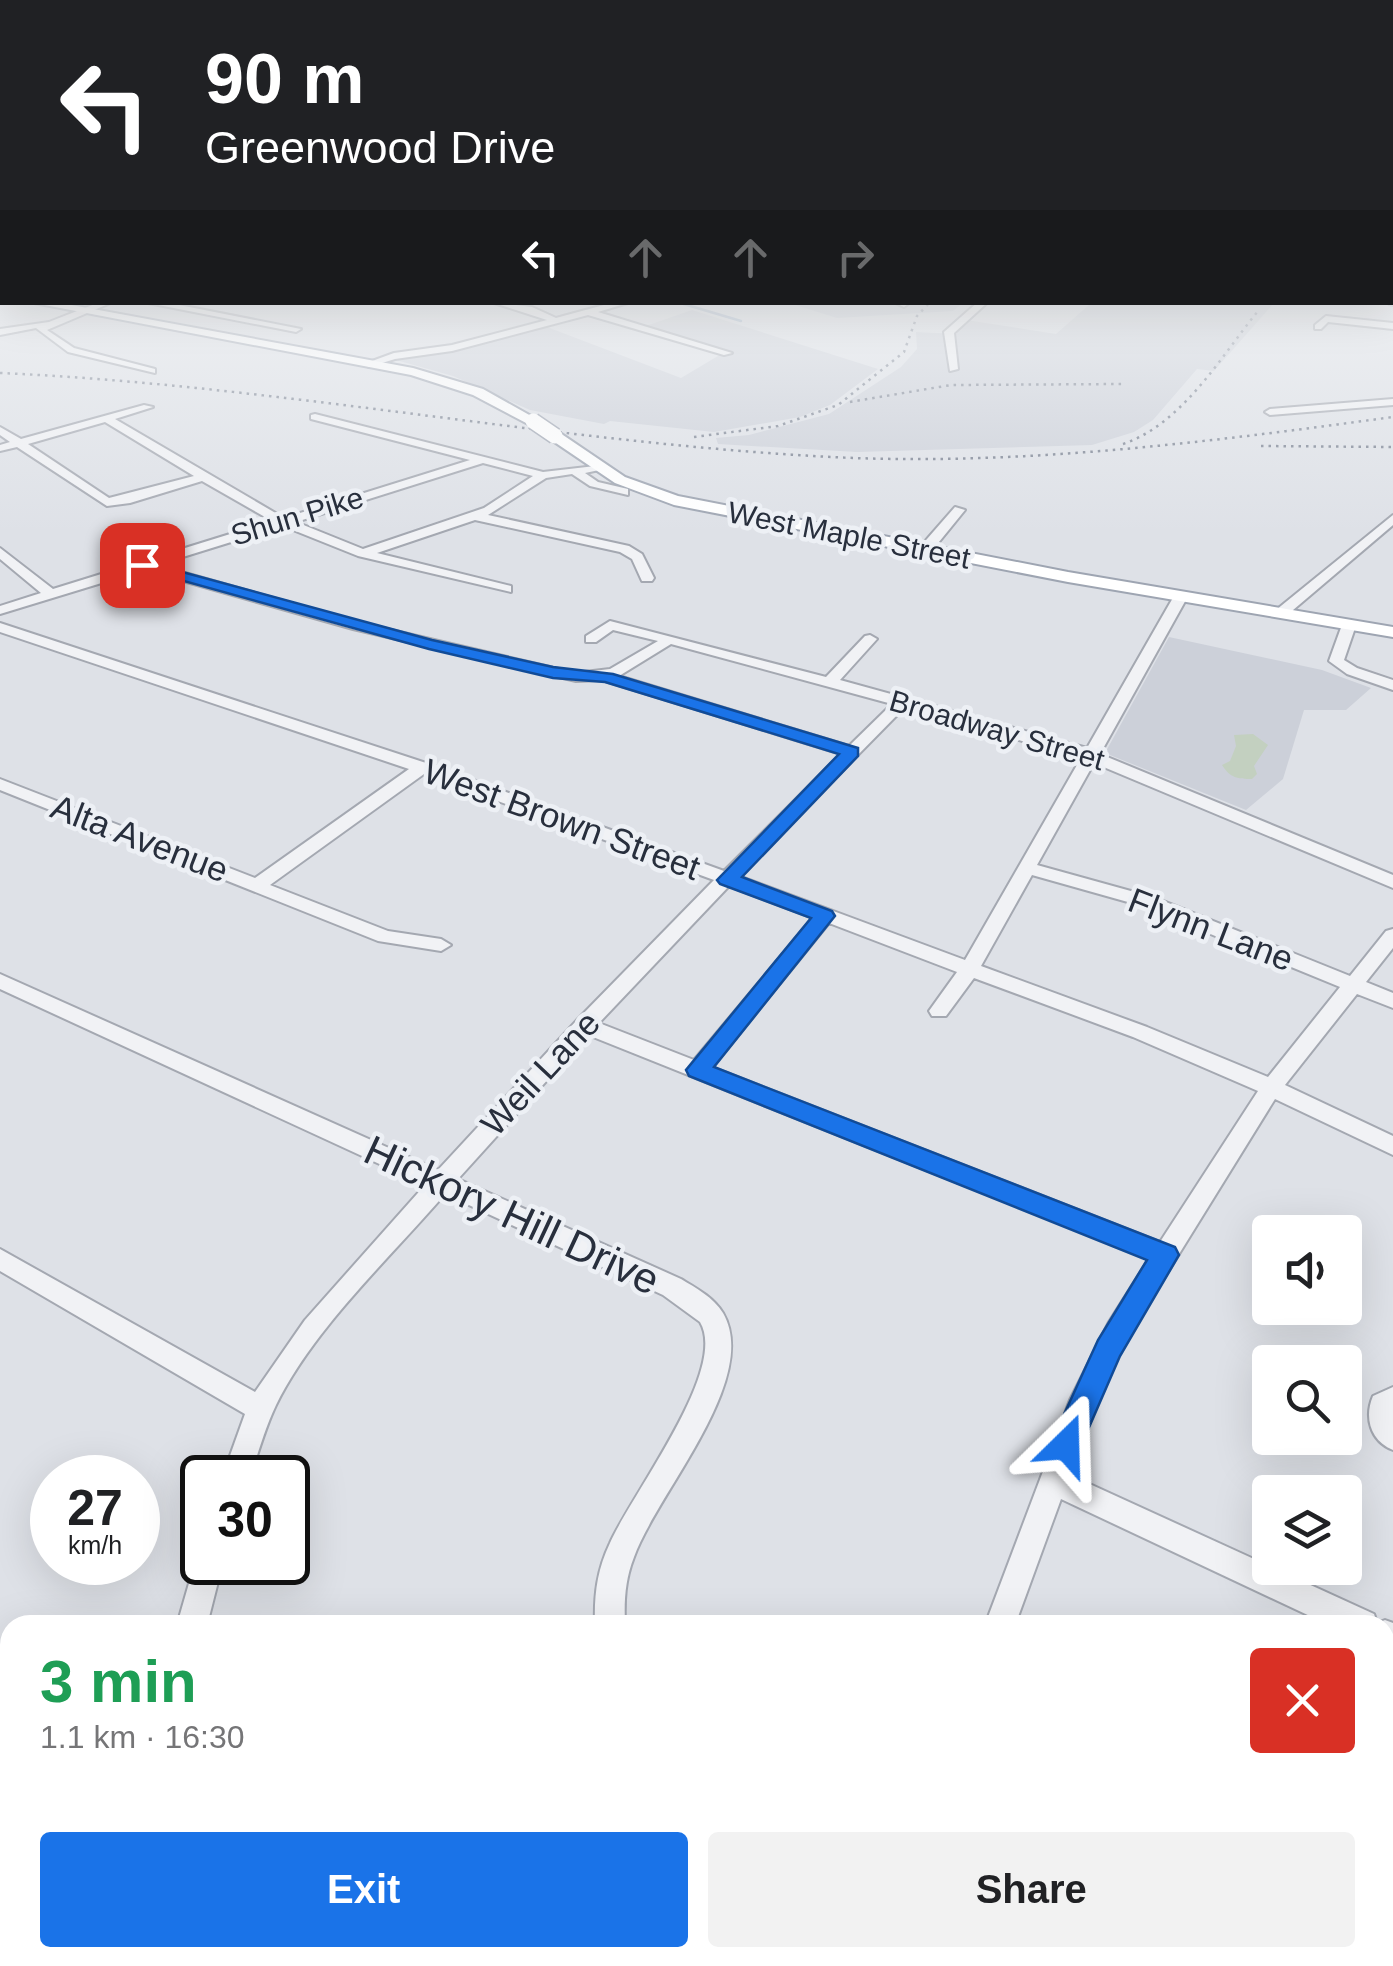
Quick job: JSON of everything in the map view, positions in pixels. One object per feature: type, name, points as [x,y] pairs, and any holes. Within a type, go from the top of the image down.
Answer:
[{"type":"main road","name":"West Maple Street","points":[[292,350],[467,388],[533,420],[632,485],[674,500],[925,550],[1393,632]]},
{"type":"street","points":[[76,350],[150,371]]},
{"type":"street","points":[[370,364],[394,356],[439,350]]},
{"type":"street","points":[[713,350],[727,354]]},
{"type":"street","points":[[950,350],[953,368]]},
{"type":"street","points":[[1270,412],[1393,402]]},
{"type":"street","points":[[0,448],[148,407]]},
{"type":"street","points":[[316,418],[543,475],[600,467]]},
{"type":"street","points":[[106,419],[280,520],[363,554],[506,589]]},
{"type":"street","points":[[0,430],[107,502],[202,477]]},
{"type":"street","name":"Shun Pike","points":[[0,610],[479,461]]},
{"type":"street","points":[[576,472],[594,484],[624,492]]},
{"type":"street","points":[[363,554],[475,516],[543,475]]},
{"type":"street","points":[[925,550],[959,510]]},
{"type":"street","points":[[475,516],[624,549],[637,556],[647,578]]},
{"type":"street","points":[[1281,614],[1393,518]]},
{"type":"street","points":[[0,552],[50,594]]},
{"type":"street","points":[[142,565],[448,648],[564,675],[607,677],[852,752]]},
{"type":"street","points":[[939,1011],[970,970],[1181,596]]},
{"type":"street","name":"Broadway Street","points":[[591,639],[610,625],[1090,754],[1393,882]]},
{"type":"street","points":[[1349,625],[1336,661],[1352,671],[1393,685]]},
{"type":"street","name":"West Brown Street","points":[[0,628],[423,767],[1186,1049],[1393,1146]]},
{"type":"street","points":[[607,677],[626,671],[669,639]]},
{"type":"street","points":[[830,683],[870,639]]},
{"type":"street","name":"Weil Lane","points":[[244,1455],[261,1409],[279,1376],[441,1182],[584,1025],[902,702]]},
{"type":"street","name":"Alta Avenue","points":[[0,784],[258,884],[423,767]]},
{"type":"street","name":"Flynn Lane","points":[[1026,868],[1149,902],[1393,1001]]},
{"type":"street","points":[[258,884],[384,938],[441,945]]},
{"type":"street","points":[[698,1070],[825,916]]},
{"type":"street","points":[[1004,1615],[1098,1368],[1271,1088],[1393,935]]},
{"type":"street","name":"Hickory Hill Drive","points":[[0,981],[672,1287],[699,1303],[716,1325],[720,1354],[702,1405],[622,1547],[608,1592],[609,1615]]},
{"type":"street","points":[[584,1025],[1165,1255]]},
{"type":"street","points":[[0,1259],[261,1409]]},
{"type":"street","points":[[1393,1399],[1383,1404],[1380,1412],[1393,1437]]},
{"type":"street","points":[[1052,1481],[1342,1615]]},
{"type":"street","points":[[195,1615],[202,1585]]},
{"type":"shaded area","points":[[453,350],[607,350],[681,378],[728,350],[817,350],[878,369],[830,405],[800,417],[714,432],[610,421],[604,424],[530,410],[453,376],[396,360]]},
{"type":"shaded area","points":[[916,350],[1233,350],[1214,371],[1197,369],[1153,420],[1134,432],[1092,445],[857,452],[718,444],[716,438],[749,435],[829,414],[901,367]]},
{"type":"shaded area","points":[[1169,637],[1322,670],[1371,688],[1346,710],[1304,710],[1283,779],[1246,810],[1105,753]]},
{"type":"green space","points":[[1253,734],[1268,745],[1254,766],[1257,774],[1252,779],[1235,777],[1222,765],[1230,761],[1236,746],[1234,735]]},
{"type":"railway","points":[[694,437],[778,426],[838,405],[905,350]]},
{"type":"railway","points":[[1123,444],[1182,406],[1228,350]]},
{"type":"railway","points":[[0,373],[204,389],[711,448],[886,459],[1104,451],[1393,417]]},
{"type":"railway","points":[[850,402],[951,385],[1124,384]]},
{"type":"railway","points":[[1261,446],[1393,447]]},
{"type":"route","points":[[142,565],[429,644],[576,677],[607,677],[632,688],[852,752],[728,880],[825,916],[698,1070],[1165,1255],[1108,1349],[1066,1445]]}]
